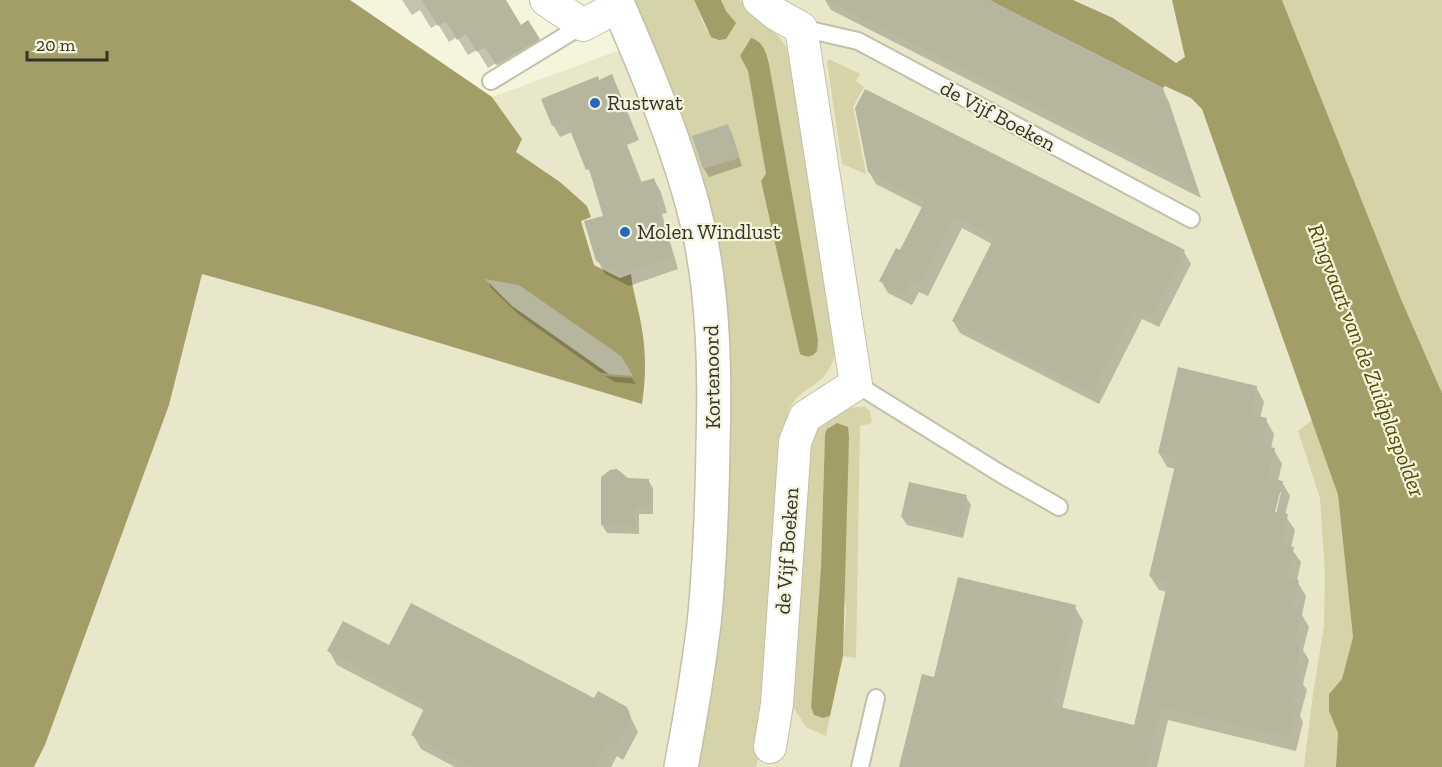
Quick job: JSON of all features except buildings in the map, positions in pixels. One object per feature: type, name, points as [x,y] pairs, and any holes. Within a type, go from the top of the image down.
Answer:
[{"type":"street","points":[[546,0],[583,25],[618,3]]},
{"type":"street","name":"de Vijf Boeken","points":[[759,0],[776,14],[801,28]]},
{"type":"street","name":"Kortenoord","points":[[618,3],[673,140],[698,227],[710,303],[715,387],[704,623],[681,767]]},
{"type":"street","points":[[801,28],[856,384]]},
{"type":"street","name":"de Vijf Boeken","points":[[770,747],[777,704],[795,442],[805,417],[856,384]]},
{"type":"lane","points":[[491,81],[583,25]]},
{"type":"lane","name":"de Vijf Boeken","points":[[801,28],[858,40],[1191,219]]},
{"type":"lane","points":[[856,384],[1001,474],[1059,507]]},
{"type":"lane","points":[[860,767],[876,698]]},
{"type":"shaded area","points":[[599,0],[1212,0],[1374,526],[1352,767],[35,767],[169,405],[202,274],[642,403],[645,388],[643,332],[631,275],[621,278],[594,265],[581,221],[587,206],[560,182],[516,152],[522,139],[492,97],[620,50]]},
{"type":"shaded area","points":[[631,0],[694,0],[707,32],[726,11],[721,0],[740,0],[781,39],[790,54],[836,349],[828,371],[795,400],[788,414],[762,742],[756,767],[697,767],[704,735],[719,613],[725,375]],"holes":[[[740,56],[769,64],[800,354],[761,181],[766,174],[748,71]]]},
{"type":"shaded area","points":[[1282,0],[1442,0],[1442,393],[1401,299]]},
{"type":"shaded area","points":[[829,59],[860,74],[856,81],[864,87],[853,107],[866,174],[842,164],[827,62]]},
{"type":"shaded area","points":[[865,407],[870,411],[872,423],[860,426],[856,658],[843,656],[846,611],[831,425],[825,434],[821,567],[811,707],[814,715],[823,718],[830,716],[826,736],[806,727],[792,705],[808,449],[817,427],[842,410]]},
{"type":"shaded area","points":[[1312,420],[1338,495],[1353,637],[1342,679],[1329,694],[1329,711],[1338,733],[1336,767],[1304,767],[1324,626],[1325,572],[1320,498],[1298,431]]},
{"type":"water","points":[[0,0],[350,0],[492,97],[522,139],[516,152],[560,182],[587,206],[591,217],[581,221],[594,265],[620,278],[631,274],[645,357],[642,404],[202,274],[169,405],[45,745],[34,767],[0,767]]},
{"type":"water","points":[[694,0],[721,0],[726,11],[736,23],[726,39],[719,40],[711,37]]},
{"type":"water","name":"Ringvaart van de Zuidplaspolder","points":[[989,0],[1073,0],[1113,18],[1176,63],[1185,57],[1172,0],[1282,0],[1401,299],[1442,393],[1442,767],[1336,767],[1338,733],[1329,711],[1329,694],[1342,679],[1353,637],[1338,495],[1202,109],[1191,98],[1165,86],[1163,88]]},
{"type":"water","points":[[751,38],[762,45],[769,64],[818,340],[817,351],[810,356],[800,354],[761,181],[766,174],[748,71],[740,56]]},
{"type":"water","points":[[837,423],[848,427],[849,437],[843,656],[830,716],[823,718],[814,715],[811,707],[821,567],[825,434],[827,429]]},
{"type":"place","name":"Rustwat","points":[[595,103]]},
{"type":"place","name":"Molen Windlust","points":[[625,232]]}]
